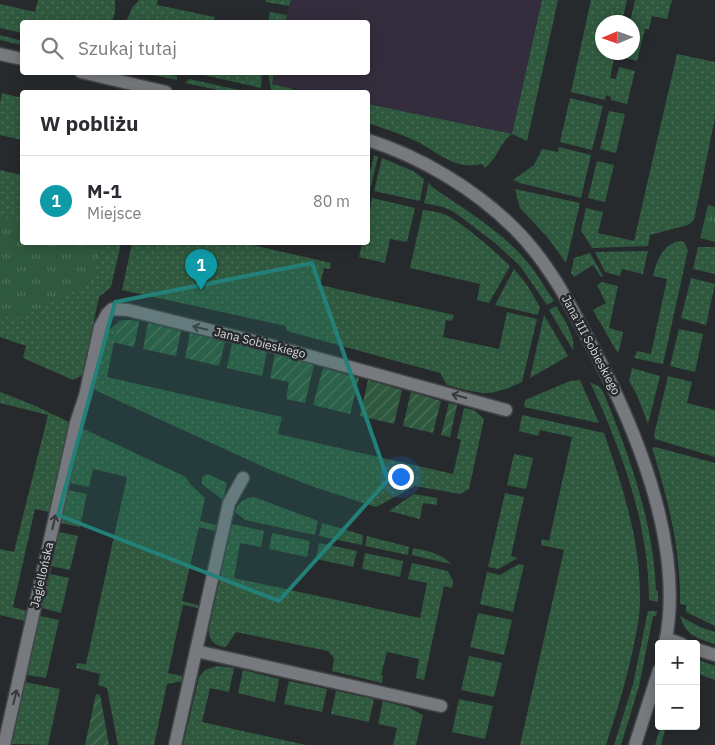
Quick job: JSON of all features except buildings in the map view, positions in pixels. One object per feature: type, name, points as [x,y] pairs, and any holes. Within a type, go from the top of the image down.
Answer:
[{"type":"street","points":[[0,54],[20,59]]},
{"type":"street","points":[[94,75],[158,90]]},
{"type":"street","name":"Jana III Sobieskiego","points":[[370,141],[404,153],[430,166],[479,198],[515,228],[551,272],[609,377],[636,438],[648,475],[658,514],[667,566],[668,607],[665,640]]},
{"type":"street","name":"Jana Sobieskiego","points":[[82,405],[100,327],[106,314],[112,309],[128,310],[273,346],[506,410]]},
{"type":"street","name":"Jagiellońska","points":[[4,745],[76,423],[82,405]]},
{"type":"street","points":[[175,745],[229,503],[243,478]]},
{"type":"street","points":[[700,649],[715,655]]},
{"type":"street","points":[[196,651],[441,706]]},
{"type":"street","points":[[635,745],[655,682]]},
{"type":"highlighted area","points":[[312,263],[388,480],[279,601],[58,515],[115,302]]},
{"type":"shaded area","points":[[291,0],[542,0],[512,134],[370,104],[370,90],[301,90],[272,84],[274,75],[370,75],[370,20],[286,20]]},
{"type":"green space","points":[[38,0],[115,0],[113,20],[20,20],[20,33],[0,28],[0,4],[35,12]]},
{"type":"green space","points":[[139,0],[158,0],[157,5],[215,17],[214,20],[127,20],[132,8]]},
{"type":"green space","points":[[266,0],[291,0],[289,6],[266,2]]},
{"type":"green space","points":[[542,0],[558,0],[527,141],[512,134]]},
{"type":"green space","points":[[591,0],[627,0],[624,15],[595,15],[595,60],[614,60],[610,78],[616,79],[619,67],[635,71],[627,104],[611,100],[611,97],[606,95],[605,100],[571,92]]},
{"type":"green space","points":[[635,0],[672,0],[667,19],[652,16],[649,29],[645,29],[640,49],[640,15],[632,15]]},
{"type":"green space","points":[[270,12],[287,15],[286,20],[268,20]]},
{"type":"green space","points":[[0,35],[20,40],[20,45],[0,40]]},
{"type":"green space","points":[[677,54],[715,62],[715,118],[694,220],[688,225],[650,235],[648,246],[592,248],[581,230],[586,208],[603,212],[598,233],[634,241]]},
{"type":"green space","points":[[153,75],[177,76],[177,80]]},
{"type":"green space","points":[[204,75],[262,75],[261,88]]},
{"type":"green space","points":[[268,75],[274,75],[272,84],[293,89],[293,90],[271,90]]},
{"type":"green space","points":[[189,79],[239,90],[218,90],[185,83]]},
{"type":"green space","points":[[2,93],[20,98],[20,140],[0,135],[0,103]]},
{"type":"green space","points":[[570,98],[603,106],[592,150],[560,142]]},
{"type":"green space","points":[[370,104],[512,134],[485,168],[482,164],[463,165],[448,160],[412,139],[370,124]]},
{"type":"green space","points":[[609,111],[625,114],[616,153],[600,149]]},
{"type":"green space","points":[[559,147],[591,155],[581,198],[513,180],[534,165],[542,149],[558,152]]},
{"type":"green space","points":[[374,155],[378,157],[370,190],[370,169]]},
{"type":"green space","points":[[382,158],[413,171],[424,179],[420,201],[374,191]]},
{"type":"green space","points":[[597,161],[614,165],[605,202],[588,198]]},
{"type":"green space","points":[[0,170],[20,175],[20,245],[121,245],[111,287],[99,297],[81,376],[73,380],[23,358],[26,346],[0,337]]},
{"type":"green space","points":[[429,182],[431,186],[479,219],[513,247],[532,267],[554,301],[547,305],[520,266],[495,243],[454,212],[443,207],[424,203]]},
{"type":"green space","points":[[515,189],[580,203],[566,263],[548,238],[520,208]]},
{"type":"green space","points":[[372,198],[415,208],[407,242],[390,239],[385,263],[359,257],[362,245],[370,245],[370,208]]},
{"type":"green space","points":[[708,205],[715,207],[715,242],[700,238]]},
{"type":"green space","points":[[423,210],[441,213],[453,219],[479,238],[510,266],[489,303],[477,300],[480,284],[410,268]]},
{"type":"green space","points":[[0,217],[20,222],[20,245],[100,245],[93,281],[18,319],[0,315]]},
{"type":"green space","points":[[680,241],[684,242],[688,250],[663,364],[634,358],[637,351],[651,354],[667,279],[653,276],[654,270],[658,259],[665,249]]},
{"type":"green space","points":[[132,245],[253,245],[331,263],[330,269],[324,268],[320,285],[454,315],[452,321],[446,320],[443,337],[499,349],[507,312],[537,319],[522,382],[501,390],[485,393],[447,385],[440,373],[287,331],[286,326],[122,290]]},
{"type":"green space","points":[[698,247],[715,247],[715,274],[693,269]]},
{"type":"green space","points":[[648,251],[643,274],[622,269],[620,276],[605,272],[595,252]]},
{"type":"green space","points":[[590,253],[603,276],[601,277],[593,265],[574,277],[571,273],[574,258]]},
{"type":"green space","points":[[514,269],[527,285],[540,307],[538,315],[495,305]]},
{"type":"green space","points":[[691,278],[715,284],[706,325],[681,318]]},
{"type":"green space","points":[[602,282],[618,286],[609,328],[623,332],[619,351],[617,352],[593,310],[606,303],[597,285]]},
{"type":"green space","points":[[556,306],[573,338],[573,350],[549,310]]},
{"type":"green space","points":[[544,315],[568,356],[530,378]]},
{"type":"green space","points":[[126,320],[139,321],[134,347],[114,342],[107,377],[282,417],[278,434],[453,474],[461,440],[457,438],[464,408],[474,410],[484,419],[469,489],[460,494],[415,486],[376,507],[275,472],[95,390],[93,386],[101,347],[110,330]]},
{"type":"green space","points":[[119,321],[139,321],[134,347],[114,342]]},
{"type":"green space","points":[[148,323],[181,331],[176,356],[143,349]]},
{"type":"green space","points":[[679,329],[703,334],[695,372],[670,366]]},
{"type":"green space","points":[[190,333],[225,342],[219,366],[185,358]]},
{"type":"green space","points":[[232,343],[267,352],[262,376],[227,368]]},
{"type":"green space","points":[[275,354],[314,365],[305,403],[286,399],[289,382],[270,378]]},
{"type":"green space","points":[[323,368],[359,378],[350,414],[313,405]]},
{"type":"green space","points":[[632,368],[660,376],[648,424],[637,395],[629,381]]},
{"type":"green space","points":[[668,376],[692,382],[687,403],[715,410],[715,457],[655,439],[654,435]]},
{"type":"green space","points":[[368,380],[402,390],[394,424],[360,416]]},
{"type":"green space","points":[[580,380],[599,423],[524,407],[525,400],[570,381]]},
{"type":"green space","points":[[590,382],[600,387],[604,394],[639,490],[650,539],[658,602],[649,600],[644,544],[632,488],[613,434]]},
{"type":"green space","points":[[0,392],[69,422],[49,512],[35,509],[13,607],[27,611],[25,621],[0,615],[0,549],[14,552],[48,415],[0,403]]},
{"type":"green space","points":[[411,392],[441,401],[433,433],[403,426]]},
{"type":"green space","points":[[449,403],[457,405],[450,437],[441,435]]},
{"type":"green space","points":[[522,415],[604,433],[630,515],[640,579],[639,613],[627,676],[606,745],[520,745],[564,550],[541,545],[542,539],[549,541],[572,437],[540,430],[538,436],[519,431]]},
{"type":"green space","points":[[84,429],[186,477],[190,484],[205,498],[200,521],[216,525],[215,531],[199,527],[182,601],[198,605],[198,608],[183,605],[168,673],[182,676],[182,681],[167,684],[154,745],[118,745],[107,688],[98,685],[100,674],[76,668],[77,663],[86,664],[127,477],[93,469],[89,487],[70,483]]},
{"type":"green space","points":[[655,447],[715,463],[715,626],[686,612],[686,605],[680,604],[676,544],[652,448]]},
{"type":"green space","points":[[514,454],[533,458],[526,489],[507,485]]},
{"type":"green space","points":[[208,474],[227,483],[223,500],[202,484],[202,477]]},
{"type":"green space","points":[[68,490],[87,494],[80,527],[61,523]]},
{"type":"green space","points":[[505,493],[524,497],[511,556],[518,558],[498,569],[488,567]]},
{"type":"green space","points":[[414,494],[437,498],[437,505],[423,503],[420,519],[389,511]]},
{"type":"green space","points":[[254,497],[318,521],[315,535],[245,520],[235,512],[236,509],[242,501]]},
{"type":"green space","points":[[322,523],[363,535],[362,545],[319,536]]},
{"type":"green space","points":[[232,524],[264,531],[261,547],[240,543],[234,578],[420,618],[427,583],[408,579],[412,563],[448,571],[453,581],[452,588],[444,586],[424,680],[416,678],[419,659],[387,652],[381,675],[383,676],[382,683],[332,671],[334,658],[328,651],[236,632],[226,647],[215,644],[209,636],[209,628]]},
{"type":"green space","points":[[59,532],[78,536],[70,570],[51,566]]},
{"type":"green space","points":[[272,533],[310,541],[307,557],[269,549]]},
{"type":"green space","points":[[367,536],[409,547],[408,555],[365,546]]},
{"type":"green space","points":[[319,543],[357,551],[353,567],[316,559]]},
{"type":"green space","points":[[413,548],[429,551],[451,564],[412,555]]},
{"type":"green space","points":[[365,553],[403,561],[400,577],[362,569]]},
{"type":"green space","points":[[519,564],[524,565],[513,612],[480,604],[487,572],[500,575]]},
{"type":"green space","points":[[50,574],[69,578],[61,613],[42,608]]},
{"type":"green space","points":[[648,611],[657,611],[656,616],[653,616],[639,686],[621,745],[614,745],[633,684]]},
{"type":"green space","points":[[478,613],[512,620],[504,655],[470,647]]},
{"type":"green space","points":[[40,616],[59,620],[46,678],[27,675]]},
{"type":"green space","points":[[680,616],[700,627],[715,632],[715,644],[698,638],[689,632],[682,623]]},
{"type":"green space","points":[[469,656],[502,663],[494,697],[461,690]]},
{"type":"green space","points":[[700,660],[715,666],[715,680],[700,674]]},
{"type":"green space","points":[[217,666],[234,668],[229,692],[210,688],[202,722],[306,745],[183,745],[199,677],[205,670]]},
{"type":"green space","points":[[243,670],[279,679],[275,702],[238,693]]},
{"type":"green space","points":[[289,681],[327,689],[322,712],[284,704]]},
{"type":"green space","points":[[25,682],[60,689],[48,745],[12,744]]},
{"type":"green space","points":[[336,691],[374,699],[369,722],[331,714]]},
{"type":"green space","points":[[96,694],[100,695],[109,745],[85,745]]},
{"type":"green space","points":[[459,699],[493,706],[485,739],[452,732]]},
{"type":"green space","points":[[383,701],[410,708],[423,715],[416,745],[393,745],[397,728],[378,724]]},
{"type":"green space","points":[[660,730],[665,730],[661,745],[655,745]]},
{"type":"place","name":"M-1","points":[[201,290]]}]
